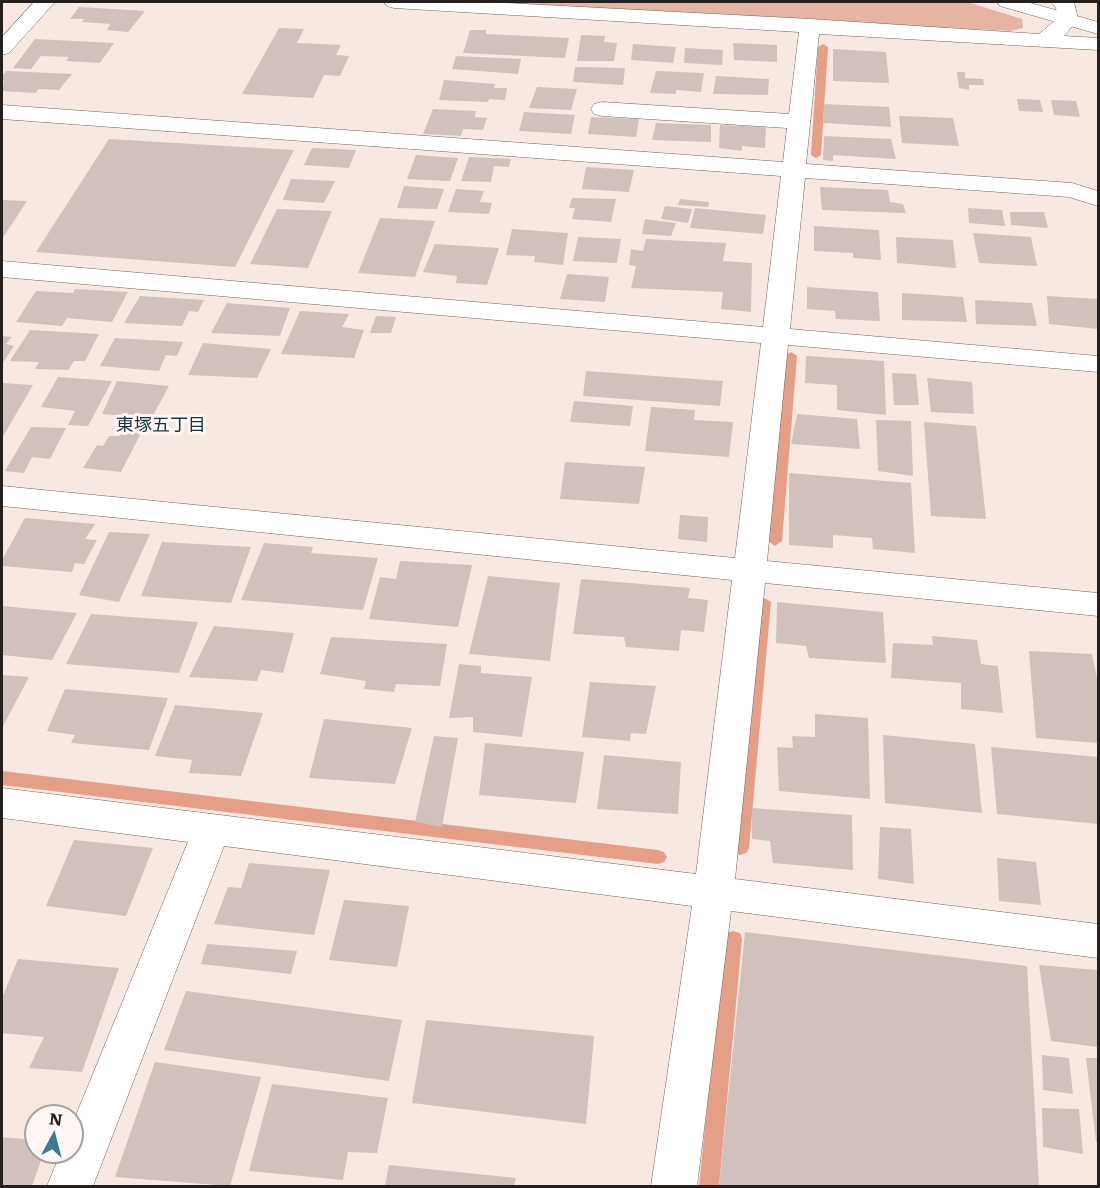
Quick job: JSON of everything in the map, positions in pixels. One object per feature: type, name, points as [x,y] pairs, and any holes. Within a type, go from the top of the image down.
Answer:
[{"type":"street","points":[[2,49],[45,2]]},
{"type":"street","points":[[394,2],[1046,39],[1098,44]]},
{"type":"street","points":[[1007,2],[1064,10],[1098,28]]},
{"type":"street","points":[[1046,39],[1056,32],[1064,10]]},
{"type":"street","points":[[674,1186],[714,892],[810,25]]},
{"type":"street","points":[[602,109],[628,103],[800,123]]},
{"type":"street","points":[[2,112],[1072,190],[1098,199]]},
{"type":"street","points":[[2,269],[1098,364]]},
{"type":"street","points":[[2,495],[1098,605]]},
{"type":"street","points":[[2,803],[1098,941]]},
{"type":"street","points":[[70,1186],[212,829]]},
{"type":"shaded area","points":[[461,2],[967,2],[1022,19],[1023,28],[1010,31]]},
{"type":"building","points":[[79,7],[145,11],[128,32],[107,30],[110,24],[70,19]]},
{"type":"building","points":[[279,28],[304,29],[297,43],[341,45],[336,55],[349,56],[340,76],[324,75],[313,98],[242,94]]},
{"type":"building","points":[[470,30],[486,30],[486,34],[569,38],[565,58],[463,53]]},
{"type":"building","points":[[581,35],[605,36],[604,42],[617,43],[614,61],[577,61]]},
{"type":"building","points":[[35,39],[114,43],[100,63],[66,61],[69,57],[41,56],[31,69],[13,68]]},
{"type":"building","points":[[733,43],[777,45],[777,62],[734,60]]},
{"type":"building","points":[[633,44],[676,47],[673,63],[631,60]]},
{"type":"building","points":[[685,48],[723,50],[722,65],[684,63]]},
{"type":"building","points":[[833,49],[886,52],[889,83],[833,81]]},
{"type":"building","points":[[456,56],[521,59],[518,74],[452,69]]},
{"type":"building","points":[[575,67],[625,68],[623,85],[573,82]]},
{"type":"building","points":[[6,71],[72,74],[59,90],[38,89],[36,93],[2,91],[4,81],[2,81],[2,76]]},
{"type":"building","points":[[656,71],[704,73],[701,92],[676,90],[676,94],[650,93]]},
{"type":"building","points":[[957,72],[965,72],[965,78],[983,79],[984,85],[969,85],[969,90],[959,88]]},
{"type":"building","points":[[716,76],[769,79],[768,95],[713,94]]},
{"type":"building","points":[[444,80],[495,84],[494,88],[507,88],[505,100],[489,99],[488,102],[439,100]]},
{"type":"building","points":[[537,87],[577,89],[571,110],[529,108]]},
{"type":"building","points":[[1017,99],[1040,100],[1043,112],[1019,111]]},
{"type":"building","points":[[1051,100],[1076,101],[1080,117],[1054,115]]},
{"type":"building","points":[[824,104],[889,107],[891,127],[823,123]]},
{"type":"building","points":[[433,109],[476,111],[475,117],[487,118],[483,130],[463,129],[461,136],[423,134]]},
{"type":"building","points":[[524,112],[575,115],[571,134],[519,131]]},
{"type":"building","points":[[899,116],[953,118],[959,146],[902,143]]},
{"type":"building","points":[[591,117],[639,119],[636,137],[588,134]]},
{"type":"building","points":[[656,123],[711,125],[711,142],[652,140]]},
{"type":"building","points":[[720,125],[766,127],[765,148],[742,146],[742,151],[719,148]]},
{"type":"building","points":[[824,136],[891,139],[896,159],[833,155],[833,161],[823,160]]},
{"type":"building","points":[[109,139],[294,150],[235,267],[36,252]]},
{"type":"building","points":[[312,148],[356,150],[349,168],[304,165]]},
{"type":"building","points":[[416,155],[458,158],[450,181],[407,179]]},
{"type":"building","points":[[469,157],[511,159],[509,167],[494,166],[491,182],[461,181]]},
{"type":"building","points":[[586,167],[634,170],[629,192],[582,189]]},
{"type":"building","points":[[291,179],[335,181],[324,203],[283,200]]},
{"type":"building","points":[[404,186],[444,189],[437,209],[397,208]]},
{"type":"building","points":[[820,187],[888,190],[890,202],[903,204],[906,213],[822,210]]},
{"type":"building","points":[[456,189],[484,191],[480,202],[492,203],[489,214],[448,212]]},
{"type":"building","points":[[572,198],[616,199],[611,222],[572,219],[575,208],[569,208]]},
{"type":"building","points":[[680,199],[709,202],[708,207],[678,205]]},
{"type":"building","points":[[2,200],[27,201],[2,239]]},
{"type":"building","points":[[665,206],[692,209],[688,223],[661,219]]},
{"type":"building","points":[[695,208],[766,215],[763,234],[690,228]]},
{"type":"building","points":[[968,208],[1002,210],[1005,226],[969,223]]},
{"type":"building","points":[[277,209],[332,211],[308,268],[250,264]]},
{"type":"building","points":[[1010,212],[1044,212],[1048,228],[1011,225]]},
{"type":"building","points":[[380,218],[435,221],[415,277],[358,273]]},
{"type":"building","points":[[645,219],[676,223],[671,236],[642,234]]},
{"type":"building","points":[[814,226],[879,230],[881,260],[853,258],[853,253],[814,251]]},
{"type":"building","points":[[512,229],[568,233],[563,265],[534,262],[535,256],[506,255]]},
{"type":"building","points":[[973,233],[1031,237],[1037,266],[979,263]]},
{"type":"building","points":[[578,237],[621,239],[617,263],[573,261]]},
{"type":"building","points":[[896,237],[953,240],[956,268],[897,263]]},
{"type":"building","points":[[646,239],[726,243],[723,261],[752,263],[751,312],[721,309],[723,292],[631,288],[636,266],[629,265],[631,249],[643,251]]},
{"type":"building","points":[[435,244],[499,248],[487,285],[456,283],[457,276],[423,272]]},
{"type":"building","points":[[567,274],[609,277],[605,302],[560,299]]},
{"type":"building","points":[[807,287],[878,292],[880,321],[836,319],[835,311],[807,309]]},
{"type":"building","points":[[75,289],[128,292],[112,322],[67,318],[62,326],[16,322],[36,291],[73,293]]},
{"type":"building","points":[[902,293],[963,297],[967,322],[902,320]]},
{"type":"building","points":[[140,296],[204,300],[198,312],[189,311],[182,326],[124,323]]},
{"type":"building","points":[[1047,296],[1098,299],[1098,329],[1049,324]]},
{"type":"building","points":[[975,300],[1032,303],[1037,326],[976,324]]},
{"type":"building","points":[[227,303],[290,308],[280,336],[211,333]]},
{"type":"building","points":[[300,311],[349,314],[342,327],[364,330],[354,358],[281,354]]},
{"type":"building","points":[[376,316],[396,317],[391,333],[370,333]]},
{"type":"building","points":[[30,330],[99,334],[85,361],[74,361],[68,370],[35,369],[39,362],[10,361]]},
{"type":"building","points":[[2,336],[12,337],[6,344],[14,346],[2,364]]},
{"type":"building","points":[[115,338],[183,342],[177,356],[166,355],[159,371],[100,366]]},
{"type":"building","points":[[203,343],[271,349],[257,378],[188,375]]},
{"type":"building","points":[[806,356],[884,361],[886,415],[837,410],[837,385],[805,383]]},
{"type":"building","points":[[586,371],[723,381],[720,406],[583,396]]},
{"type":"building","points":[[892,373],[916,374],[919,405],[894,405]]},
{"type":"building","points":[[58,377],[112,381],[88,426],[68,425],[75,411],[41,407]]},
{"type":"building","points":[[927,378],[972,382],[974,414],[931,412]]},
{"type":"building","points":[[117,381],[169,386],[151,419],[102,414]]},
{"type":"building","points":[[2,383],[33,385],[2,438]]},
{"type":"building","points":[[574,401],[633,406],[630,426],[570,422]]},
{"type":"building","points":[[651,407],[695,410],[694,420],[733,422],[729,457],[645,451]]},
{"type":"building","points":[[797,414],[857,419],[860,449],[791,444]]},
{"type":"building","points":[[876,420],[911,421],[913,476],[878,471]]},
{"type":"building","points":[[924,422],[976,426],[986,519],[931,516]]},
{"type":"building","points":[[31,427],[66,428],[50,459],[32,457],[24,473],[5,471]]},
{"type":"building","points":[[124,429],[142,431],[121,472],[83,468],[97,445],[103,446],[109,436],[120,436]]},
{"type":"building","points":[[565,462],[645,467],[639,504],[560,499]]},
{"type":"building","points":[[789,473],[911,483],[915,553],[873,549],[872,538],[833,535],[833,548],[789,545]]},
{"type":"building","points":[[680,515],[708,517],[707,542],[678,539]]},
{"type":"building","points":[[25,518],[95,524],[85,539],[97,540],[84,564],[75,563],[72,572],[2,566],[2,560]]},
{"type":"building","points":[[109,532],[150,534],[119,602],[79,595]]},
{"type":"building","points":[[162,542],[251,547],[231,603],[141,596]]},
{"type":"building","points":[[264,543],[313,547],[311,553],[378,558],[363,610],[241,600]]},
{"type":"building","points":[[400,561],[472,565],[458,627],[369,619],[380,577],[396,579]]},
{"type":"building","points":[[488,576],[560,583],[550,661],[469,654]]},
{"type":"building","points":[[581,579],[690,588],[688,598],[708,600],[704,632],[681,630],[679,651],[626,647],[624,637],[573,634]]},
{"type":"building","points":[[777,602],[883,612],[886,663],[809,658],[806,646],[776,643]]},
{"type":"building","points":[[2,606],[77,613],[52,660],[2,655]]},
{"type":"building","points":[[91,614],[198,622],[179,673],[66,664]]},
{"type":"building","points":[[214,626],[294,633],[283,673],[261,670],[257,681],[189,677]]},
{"type":"building","points":[[932,636],[977,640],[981,664],[998,666],[1003,713],[961,709],[961,683],[891,678],[893,643],[933,645]]},
{"type":"building","points":[[331,637],[447,644],[440,686],[396,684],[394,692],[364,689],[366,681],[320,674]]},
{"type":"building","points":[[1029,651],[1092,654],[1098,683],[1098,743],[1036,738]]},
{"type":"building","points":[[459,664],[481,666],[481,673],[532,677],[522,737],[473,732],[473,717],[449,718]]},
{"type":"building","points":[[2,675],[29,677],[2,728]]},
{"type":"building","points":[[590,682],[656,686],[646,734],[631,733],[630,741],[582,737]]},
{"type":"building","points":[[65,689],[168,698],[149,750],[71,743],[75,735],[47,731]]},
{"type":"building","points":[[175,705],[263,713],[241,776],[189,773],[192,760],[155,756]]},
{"type":"building","points":[[815,714],[868,718],[870,799],[779,791],[777,747],[793,748],[792,736],[815,737]]},
{"type":"building","points":[[324,719],[412,728],[395,784],[309,778]]},
{"type":"building","points":[[883,735],[975,744],[982,813],[885,803]]},
{"type":"building","points":[[434,736],[458,738],[442,827],[415,822]]},
{"type":"building","points":[[485,743],[584,752],[576,803],[479,795]]},
{"type":"building","points":[[991,747],[1098,757],[1098,824],[997,814]]},
{"type":"building","points":[[604,755],[681,762],[678,814],[597,809]]},
{"type":"building","points":[[752,808],[852,815],[853,870],[773,863],[770,841],[752,839]]},
{"type":"building","points":[[880,827],[911,829],[914,884],[878,879]]},
{"type":"building","points":[[74,840],[153,848],[126,916],[46,906]]},
{"type":"building","points":[[997,858],[1036,862],[1041,905],[999,901]]},
{"type":"building","points":[[249,863],[330,870],[314,935],[214,924],[228,887],[241,888]]},
{"type":"building","points":[[344,900],[409,906],[397,967],[329,960]]},
{"type":"building","points":[[745,932],[1027,966],[1039,1186],[719,1186]]},
{"type":"building","points":[[207,944],[297,951],[291,974],[201,964]]},
{"type":"building","points":[[18,959],[119,968],[82,1072],[29,1068],[44,1037],[2,1033],[2,998]]},
{"type":"building","points":[[1039,965],[1098,970],[1098,1047],[1051,1041]]},
{"type":"building","points":[[186,991],[402,1020],[389,1081],[164,1050]]},
{"type":"building","points":[[426,1020],[594,1036],[586,1124],[412,1103]]},
{"type":"building","points":[[1042,1055],[1069,1058],[1073,1094],[1043,1090]]},
{"type":"building","points":[[1086,1058],[1098,1058],[1098,1143],[1096,1142]]},
{"type":"building","points":[[155,1062],[261,1077],[230,1186],[115,1177]]},
{"type":"building","points":[[272,1084],[388,1098],[377,1153],[348,1152],[343,1180],[249,1171]]},
{"type":"building","points":[[1042,1108],[1079,1109],[1083,1154],[1043,1147]]},
{"type":"building","points":[[2,1137],[24,1139],[24,1164],[40,1164],[32,1186],[2,1186]]},
{"type":"building","points":[[389,1165],[516,1178],[514,1186],[385,1186]]},
{"type":"waterway","points":[[816,155],[823,47]]},
{"type":"waterway","points":[[775,541],[791,356]]},
{"type":"waterway","points":[[740,848],[763,602]]},
{"type":"waterway","points":[[2,778],[658,857]]},
{"type":"waterway","points":[[709,1186],[733,939]]},
{"type":"district","name":"東塚五丁目","points":[[161,426]]}]
